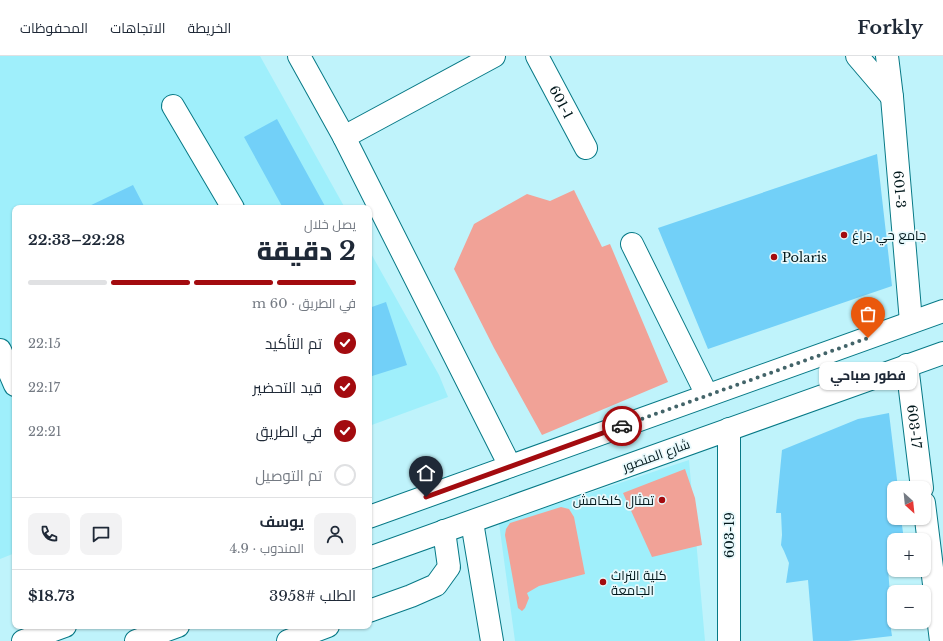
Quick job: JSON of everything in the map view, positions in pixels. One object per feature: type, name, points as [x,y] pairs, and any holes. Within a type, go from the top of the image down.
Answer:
[{"type":"main road","points":[[299,56],[344,137],[510,466]]},
{"type":"main road","points":[[344,137],[494,56]]},
{"type":"main road","name":"601-1","points":[[537,56],[586,148]]},
{"type":"main road","points":[[857,56],[892,98]]},
{"type":"main road","name":"601-3","points":[[887,56],[892,98],[911,322]]},
{"type":"main road","points":[[173,106],[231,205]]},
{"type":"main road","points":[[632,244],[707,395]]},
{"type":"main road","points":[[372,516],[943,310]]},
{"type":"main road","points":[[0,350],[12,379]]},
{"type":"main road","name":"شارع المنصور","points":[[372,557],[943,352]]},
{"type":"main road","name":"603-17","points":[[907,365],[921,481]]},
{"type":"main road","name":"603-19","points":[[729,429],[729,641]]},
{"type":"main road","points":[[472,522],[492,641]]},
{"type":"main road","points":[[927,525],[941,641]]},
{"type":"main road","points":[[372,610],[436,585],[449,567],[444,531]]},
{"type":"main road","points":[[23,641],[57,629]]},
{"type":"main road","points":[[136,641],[170,629]]},
{"type":"main road","points":[[288,641],[320,629]]},
{"type":"shaded area","points":[[0,56],[260,56],[343,205],[12,205],[12,554],[0,559]]},
{"type":"shaded area","points":[[574,190],[602,247],[610,244],[668,382],[542,435],[494,348],[454,269],[474,224],[527,194],[550,201]]},
{"type":"shaded area","points":[[372,255],[439,375],[448,397],[372,425]]},
{"type":"shaded area","name":"كلية التراث الجامعة","points":[[689,460],[705,641],[515,641],[499,523]]},
{"type":"shaded area","points":[[685,469],[695,498],[702,545],[652,557],[623,493]]},
{"type":"shaded area","points":[[561,507],[569,509],[574,517],[585,574],[539,586],[527,593],[529,598],[525,608],[522,611],[518,608],[505,535],[506,529],[510,523]]},
{"type":"building","points":[[277,119],[324,205],[281,205],[244,137]]},
{"type":"building","points":[[877,154],[892,286],[708,349],[658,228]]},
{"type":"building","points":[[133,185],[143,205],[91,205]]},
{"type":"building","points":[[386,302],[407,365],[372,376],[372,307]]},
{"type":"building","points":[[889,413],[897,481],[887,481],[887,525],[902,525],[903,533],[887,533],[887,577],[889,577],[889,585],[887,585],[887,629],[891,629],[892,636],[848,641],[813,641],[808,580],[786,583],[789,563],[781,545],[781,513],[776,513],[782,450],[858,419]]},
{"type":"way so far","points":[[622,426],[868,338]]},
{"type":"place","name":"جامع حي دراغ","points":[[844,235]]},
{"type":"place","name":"Polaris","points":[[774,257]]},
{"type":"place","name":"فطور صباحي","points":[[868,338]]},
{"type":"place","name":"تمثال كلكامش","points":[[662,500]]},
{"type":"place","name":"كلية التراث الجامعة","points":[[603,582]]},
{"type":"route","points":[[426,497],[622,426]]}]
